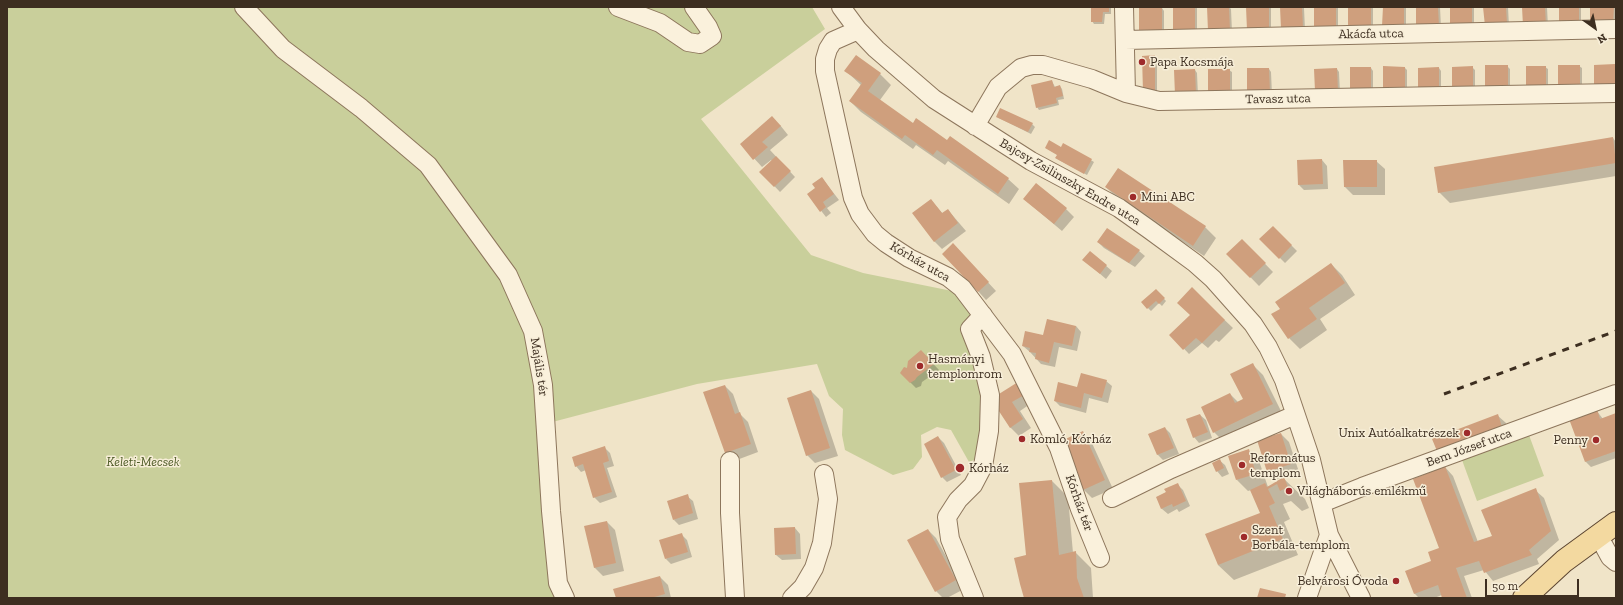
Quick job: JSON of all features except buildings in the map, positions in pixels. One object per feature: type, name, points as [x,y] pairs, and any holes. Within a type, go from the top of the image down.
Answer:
[{"type":"main road","points":[[1524,598],[1564,561],[1616,523]]},
{"type":"street","name":"Majális tér","points":[[244,7],[283,49],[361,108],[428,165],[508,276],[534,331],[543,385],[551,511],[558,583],[565,598]]},
{"type":"street","points":[[618,7],[660,23],[688,42],[700,44],[712,36],[708,27],[694,7]]},
{"type":"street","name":"Bajcsy-Zsilinszky Endre utca","points":[[841,7],[858,30],[876,49],[934,98],[1031,161],[1119,208],[1195,263],[1213,279],[1253,324],[1268,347],[1284,380],[1311,460],[1322,503],[1328,535],[1361,598]]},
{"type":"street","points":[[1124,7],[1126,93]]},
{"type":"street","name":"Akácfa utca","points":[[1125,40],[1616,29]]},
{"type":"street","name":"Kórház utca","points":[[858,30],[833,42],[828,49],[825,58],[825,71],[831,104],[853,198],[867,224],[875,234],[909,258],[948,277],[962,288],[1012,354],[1059,448]]},
{"type":"street","name":"Tavasz utca","points":[[975,126],[998,87],[1021,68],[1032,65],[1043,65],[1092,79],[1126,93],[1159,101],[1616,93]]},
{"type":"street","points":[[974,598],[950,539],[947,517],[958,500],[972,485],[983,466],[989,431],[990,395],[981,357],[970,328],[983,315]]},
{"type":"street","name":"Bem József utca","points":[[1322,503],[1616,394]]},
{"type":"street","points":[[1112,498],[1171,469],[1295,415]]},
{"type":"street","name":"Kórház tér","points":[[1059,448],[1080,509],[1100,558]]},
{"type":"street","points":[[730,461],[730,513],[735,598]]},
{"type":"street","points":[[792,598],[803,587],[814,568],[822,543],[828,498],[824,474]]},
{"type":"street","points":[[1307,598],[1328,535]]},
{"type":"street","points":[[1598,535],[1610,557],[1616,562]]},
{"type":"green space","name":"Keleti-Mecsek","points":[[7,7],[812,7],[825,29],[701,119],[811,255],[863,273],[957,292],[975,320],[988,391],[979,458],[969,462],[951,430],[937,427],[921,435],[922,457],[913,469],[893,475],[845,450],[842,435],[843,409],[829,396],[817,364],[697,384],[541,425],[559,598],[7,598]]},
{"type":"green space","points":[[1529,435],[1544,476],[1477,501],[1462,460]]},
{"type":"railway","points":[[1444,394],[1616,331]]},
{"type":"place","name":"Papa Kocsmája","points":[[1142,62]]},
{"type":"place","name":"Mini ABC","points":[[1133,197]]},
{"type":"place","name":"Hasmányi templomrom","points":[[920,366]]},
{"type":"place","name":"Unix Autóalkatrészek","points":[[1467,433]]},
{"type":"place","name":"Komló, Kórház","points":[[1022,439]]},
{"type":"place","name":"Penny","points":[[1596,440]]},
{"type":"place","name":"Református templom","points":[[1242,465]]},
{"type":"place","name":"Kórház","points":[[960,468]]},
{"type":"place","name":"Világháborús emlékmű","points":[[1289,491]]},
{"type":"place","name":"Szent Borbála-templom","points":[[1244,537]]},
{"type":"place","name":"Belvárosi Óvoda","points":[[1396,581]]}]
